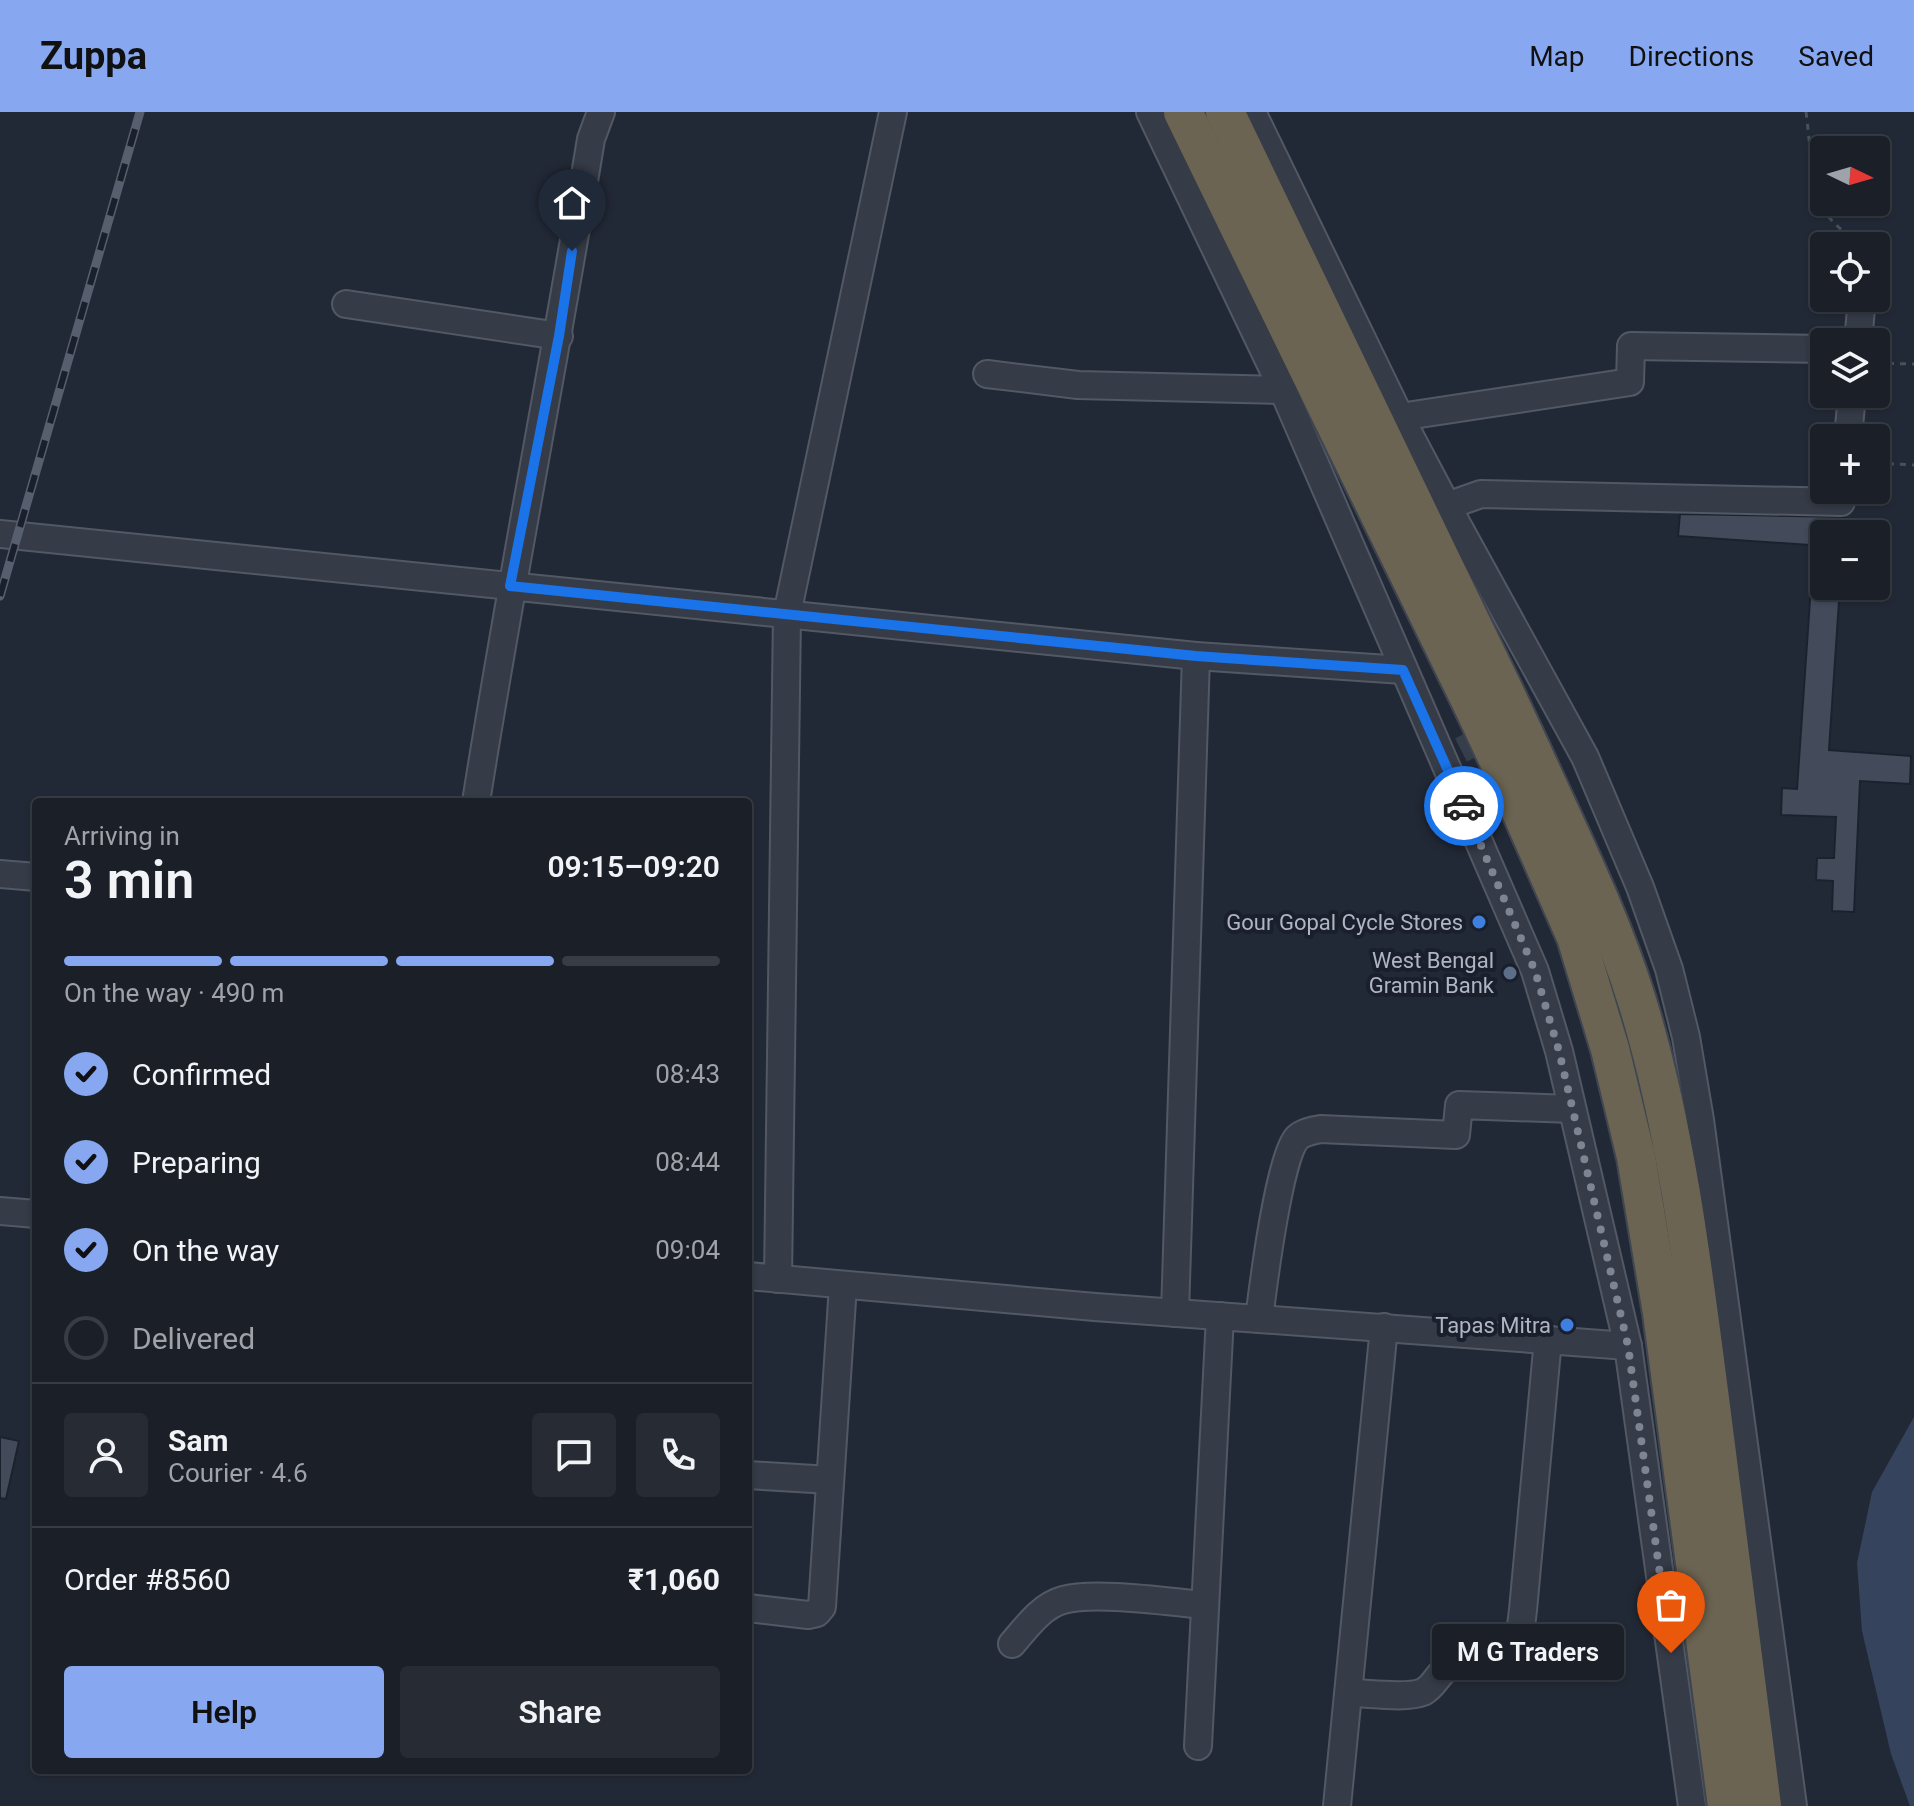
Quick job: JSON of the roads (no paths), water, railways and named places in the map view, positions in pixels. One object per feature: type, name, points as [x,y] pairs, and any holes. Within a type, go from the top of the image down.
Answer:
[{"type":"highway","points":[[1183,112],[1610,922],[1637,1003],[1658,1083],[1684,1213],[1762,1806]]},
{"type":"highway","points":[[1251,114],[1507,726],[1610,1049],[1636,1157],[1662,1313],[1727,1806]]},
{"type":"street","points":[[477,798],[510,586],[559,336],[591,139],[601,112]]},
{"type":"street","points":[[778,1279],[787,614],[893,112]]},
{"type":"street","points":[[1150,112],[1283,390],[1403,670],[1452,754],[1535,971],[1559,1051],[1628,1346],[1692,1806]]},
{"type":"street","points":[[1251,114],[1400,417],[1585,757],[1635,876],[1669,969],[1686,1037],[1700,1120],[1793,1806]]},
{"type":"street","points":[[346,304],[559,336]]},
{"type":"street","points":[[1400,417],[1630,382],[1631,346],[1810,349]]},
{"type":"street","points":[[987,374],[1078,385],[1283,390]]},
{"type":"street","points":[[1447,506],[1481,494],[1810,501]]},
{"type":"street","points":[[0,534],[1196,656],[1403,670]]},
{"type":"street","points":[[1175,1313],[1196,656]]},
{"type":"street","points":[[1507,726],[1555,701]]},
{"type":"street","points":[[0,874],[32,877]]},
{"type":"street","points":[[1259,1319],[1282,1183],[1289,1153],[1297,1138],[1320,1129],[1456,1135],[1459,1105],[1572,1109]]},
{"type":"street","points":[[0,1211],[32,1214]]},
{"type":"street","points":[[752,1276],[1175,1313],[1628,1346]]},
{"type":"street","points":[[752,1608],[808,1615],[820,1611],[823,1603],[843,1285]]},
{"type":"street","points":[[1198,1746],[1220,1316]]},
{"type":"street","points":[[1337,1806],[1384,1327]]},
{"type":"street","points":[[1349,1693],[1409,1695],[1434,1684],[1449,1666],[1493,1665],[1507,1661],[1513,1654],[1519,1640],[1523,1610],[1548,1339]]},
{"type":"street","points":[[752,1475],[830,1480]]},
{"type":"street","points":[[1012,1644],[1036,1617],[1062,1600],[1110,1598],[1205,1605]]},
{"type":"water","points":[[1914,1417],[1914,1806],[1910,1806],[1891,1754],[1862,1631],[1857,1563],[1872,1492]]},
{"type":"tunnel","points":[[1461,750],[1500,730]]},
{"type":"railway","points":[[0,596],[140,112]]},
{"type":"place","name":"Gour Gopal Cycle Stores","points":[[1479,922]]},
{"type":"place","name":"West Bengal Gramin Bank","points":[[1510,973]]},
{"type":"place","name":"Tapas Mitra","points":[[1567,1325]]},
{"type":"place","name":"M G Traders","points":[[1671,1653]]}]
